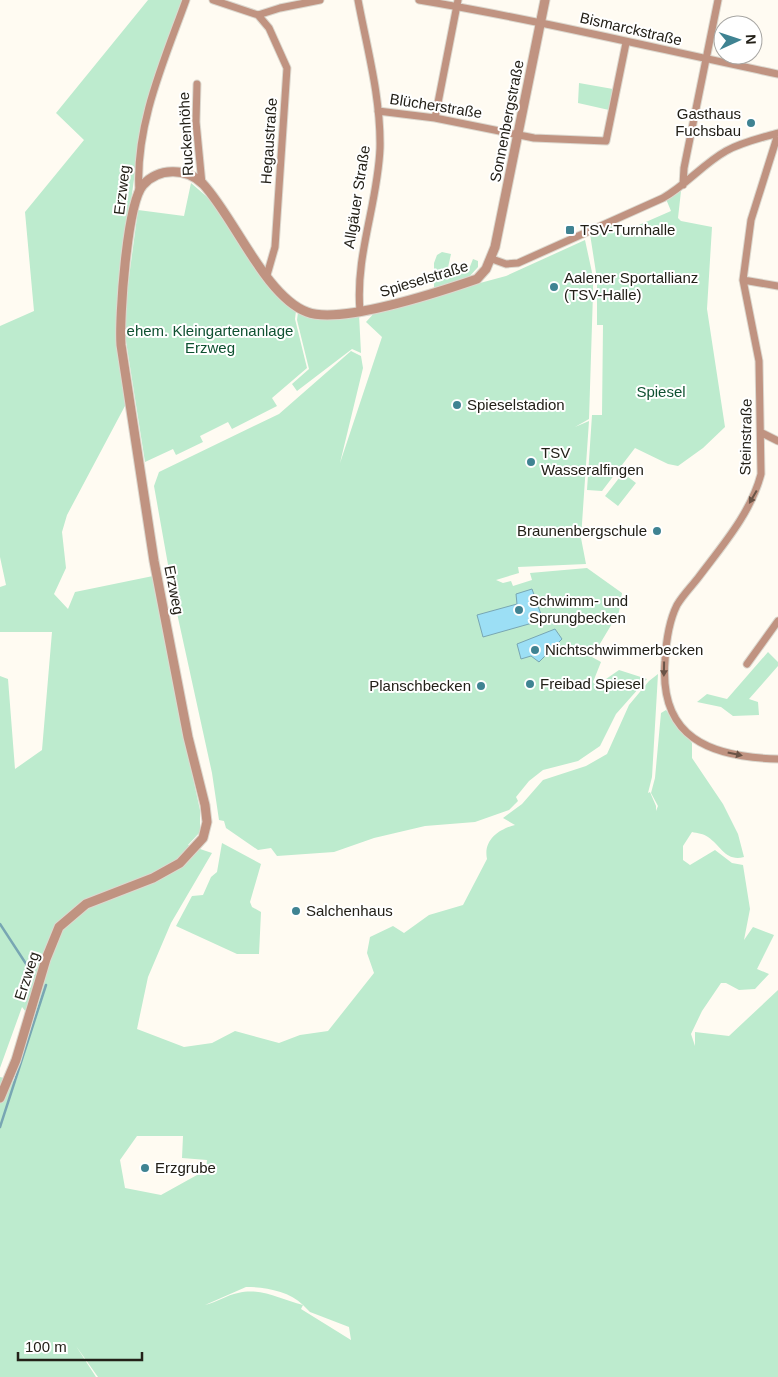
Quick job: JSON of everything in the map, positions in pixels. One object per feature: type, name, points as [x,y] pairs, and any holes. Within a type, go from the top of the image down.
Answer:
[{"type":"street","name":"Erzweg","points":[[0,1098],[16,1060],[46,959],[59,927],[86,904],[153,878],[180,863],[203,838],[207,822],[205,805],[178,689],[154,561],[119,321],[148,110],[186,0]]},
{"type":"street","points":[[213,0],[258,15],[280,8],[320,0]]},
{"type":"street","name":"Allgäuer Straße","points":[[358,0],[378,111],[380,148],[358,285],[360,311]]},
{"type":"street","name":"Bismarckstraße","points":[[418,0],[457,3],[626,42],[778,74]]},
{"type":"street","name":"Sonnenbergstraße","points":[[492,258],[496,247],[545,0]]},
{"type":"street","points":[[683,186],[684,168],[718,0]]},
{"type":"street","points":[[435,118],[457,3]]},
{"type":"street","name":"Hegaustraße","points":[[258,15],[269,28],[287,68],[274,247],[267,275]]},
{"type":"street","name":"Blücherstraße","points":[[378,111],[435,118],[518,135],[606,141],[626,42]]},
{"type":"street","name":"Ruckenhöhe","points":[[197,84],[195,94],[196,122],[202,184]]},
{"type":"street","points":[[492,258],[506,264],[518,263],[663,198],[683,186],[710,161],[726,150],[778,133]]},
{"type":"street","name":"Steinstraße","points":[[778,133],[751,220],[743,280],[758,361],[762,433],[761,474],[757,489],[735,528],[678,604],[670,623],[664,669],[666,699],[674,718],[695,740],[716,749],[736,754],[778,759]]},
{"type":"street","name":"Spieselstraße","points":[[138,191],[158,173],[176,171],[202,184],[285,298],[309,313],[332,316],[415,298],[476,279],[492,258]]},
{"type":"street","points":[[743,280],[778,286]]},
{"type":"street","points":[[762,433],[778,441]]},
{"type":"street","points":[[747,664],[778,621]]},
{"type":"green space","points":[[148,0],[182,0],[151,89],[138,150],[118,296],[126,404],[67,515],[62,532],[66,568],[54,594],[68,609],[75,592],[153,576],[176,700],[200,810],[200,832],[188,845],[212,853],[171,923],[148,977],[137,1029],[184,1047],[212,1043],[235,1031],[279,1043],[300,1035],[328,1031],[374,973],[367,953],[370,937],[393,926],[404,933],[429,915],[463,905],[487,859],[487,846],[493,836],[503,829],[515,825],[503,818],[522,804],[543,780],[586,766],[607,754],[629,705],[649,681],[658,674],[652,777],[648,793],[650,792],[656,806],[656,811],[658,806],[651,793],[655,778],[661,713],[666,710],[692,743],[692,758],[723,804],[738,834],[744,857],[738,858],[728,855],[708,837],[692,832],[683,846],[683,860],[690,865],[715,850],[732,863],[743,865],[750,909],[744,940],[753,927],[774,935],[757,969],[769,974],[755,989],[739,990],[726,983],[721,983],[702,1011],[691,1034],[695,1046],[695,1032],[729,1036],[778,990],[778,1377],[98,1377],[76,1346],[96,1377],[0,1377],[0,1077],[16,1081],[33,1021],[22,1007],[0,1068],[0,676],[8,679],[15,769],[42,750],[52,632],[0,632],[0,587],[6,585],[0,557],[0,326],[34,311],[25,212],[84,140],[56,113]],"holes":[[[137,1136],[183,1136],[182,1158],[207,1160],[206,1170],[161,1195],[125,1188],[120,1160]],[[246,1287],[284,1293],[303,1305],[263,1293],[247,1292],[234,1294],[205,1305]],[[303,1305],[310,1312],[349,1327],[351,1340],[301,1309]]]},
{"type":"green space","points":[[579,83],[613,89],[609,110],[578,103]]},
{"type":"green space","name":"ehem. Kleingartenanlage Erzweg","points":[[191,183],[213,202],[296,311],[295,319],[307,368],[272,398],[277,406],[232,429],[228,422],[200,436],[203,442],[176,455],[173,449],[145,462],[123,322],[138,210],[184,216]]},
{"type":"green space","name":"Spiesel","points":[[681,191],[678,218],[681,221],[712,227],[707,309],[725,427],[703,448],[678,466],[668,464],[635,448],[602,491],[587,490],[592,415],[602,415],[603,325],[597,325],[597,279],[590,234],[611,224],[616,235],[671,211],[666,199]]},
{"type":"green space","points":[[585,240],[593,277],[589,419],[575,427],[589,421],[581,538],[586,564],[518,567],[519,573],[496,580],[503,583],[511,581],[513,586],[532,580],[530,573],[587,568],[622,593],[619,612],[592,657],[601,662],[593,682],[596,686],[619,670],[647,679],[616,714],[600,746],[578,761],[543,770],[529,781],[516,797],[518,801],[509,810],[475,822],[425,826],[374,838],[334,852],[277,856],[271,848],[258,850],[226,828],[224,821],[219,820],[212,773],[175,604],[154,486],[159,472],[279,414],[351,351],[361,356],[363,368],[340,463],[382,337],[366,322],[376,311],[506,276]]},
{"type":"green space","points":[[442,252],[451,254],[447,272],[469,269],[473,259],[478,261],[478,267],[469,277],[434,288],[434,263],[437,255]]},
{"type":"green space","points":[[298,312],[320,318],[336,318],[359,314],[361,353],[352,349],[297,391],[292,384],[309,369],[297,320]]},
{"type":"green space","points":[[623,473],[636,483],[618,506],[605,496]]},
{"type":"green space","points":[[768,652],[778,662],[778,666],[749,699],[758,702],[759,715],[733,716],[721,707],[697,702],[707,694],[727,699]]},
{"type":"green space","points":[[222,843],[261,864],[250,902],[252,907],[261,912],[259,954],[237,954],[176,926],[192,896],[203,895],[211,877],[217,872]]},
{"type":"water","name":"Schwimm- und Sprungbecken","points":[[532,589],[543,620],[483,637],[477,615],[517,604],[516,594]]},
{"type":"water","name":"Nichtschwimmerbecken","points":[[555,629],[562,639],[539,662],[531,656],[521,659],[517,644]]},
{"type":"waterway","points":[[0,924],[32,973]]},
{"type":"waterway","points":[[0,1127],[46,985]]},
{"type":"place","name":"Gasthaus Fuchsbau","points":[[751,123]]},
{"type":"place","name":"TSV-Turnhalle","points":[[570,230]]},
{"type":"place","name":"Aalener Sportallianz (TSV-Halle)","points":[[554,287]]},
{"type":"place","name":"Spieselstadion","points":[[457,405]]},
{"type":"place","name":"TSV Wasseralfingen","points":[[531,462]]},
{"type":"place","name":"Braunenbergschule","points":[[657,531]]},
{"type":"place","name":"Schwimm- und Sprungbecken","points":[[519,610]]},
{"type":"place","name":"Nichtschwimmerbecken","points":[[535,650]]},
{"type":"place","name":"Freibad Spiesel","points":[[530,684]]},
{"type":"place","name":"Planschbecken","points":[[481,686]]},
{"type":"place","name":"Salchenhaus","points":[[296,911]]},
{"type":"place","name":"Erzgrube","points":[[145,1168]]}]
